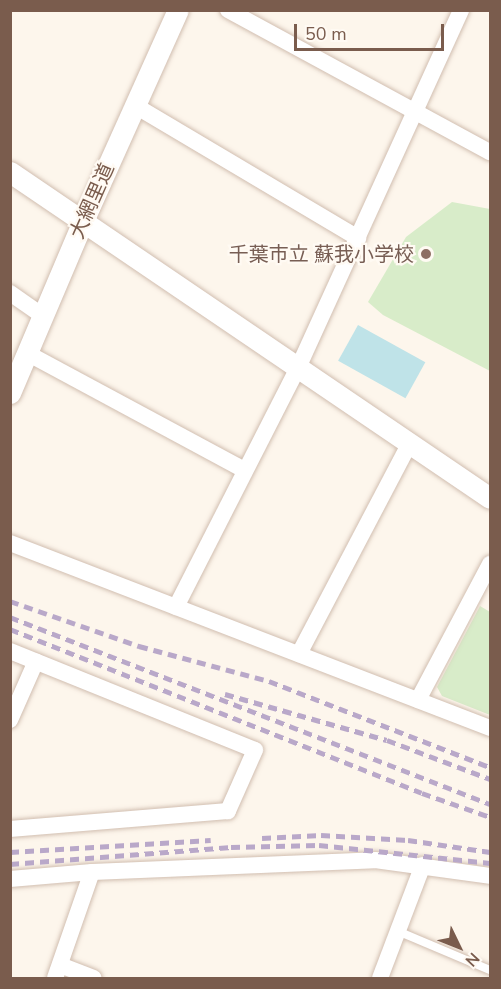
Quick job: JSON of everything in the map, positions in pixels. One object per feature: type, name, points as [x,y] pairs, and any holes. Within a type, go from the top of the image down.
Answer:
[{"type":"street","name":"大網里道","points":[[10,393],[83,221],[178,10]]},
{"type":"street","points":[[228,10],[490,152]]},
{"type":"street","points":[[176,607],[298,368],[461,10]]},
{"type":"street","points":[[134,105],[358,238]]},
{"type":"street","points":[[10,172],[490,498]]},
{"type":"street","points":[[10,293],[43,316]]},
{"type":"street","points":[[27,353],[244,470]]},
{"type":"street","points":[[299,654],[410,442]]},
{"type":"street","points":[[10,543],[490,728]]},
{"type":"street","points":[[418,700],[490,564]]},
{"type":"street","points":[[10,651],[255,750],[228,811],[10,829]]},
{"type":"street","points":[[10,720],[36,661]]},
{"type":"street","points":[[10,879],[93,872],[375,860],[490,876]]},
{"type":"street","points":[[380,978],[400,932],[423,865]]},
{"type":"street","points":[[93,872],[58,972],[94,978]]},
{"type":"lane","points":[[400,932],[490,970]]},
{"type":"green space","points":[[452,202],[490,209],[490,371],[383,315],[368,302],[406,237]]},
{"type":"green space","points":[[480,606],[490,612],[490,715],[442,696],[437,687]]},
{"type":"water","points":[[358,325],[425,362],[405,398],[338,361]]},
{"type":"railway","points":[[10,601],[139,646],[269,681],[490,767]]},
{"type":"railway","points":[[10,617],[490,804]]},
{"type":"railway","points":[[10,629],[422,793],[490,817]]},
{"type":"railway","points":[[225,694],[387,740],[490,779]]},
{"type":"railway","points":[[262,838],[321,835],[408,840],[490,852]]},
{"type":"railway","points":[[10,852],[211,840]]},
{"type":"railway","points":[[10,864],[231,847],[319,845],[490,863]]},
{"type":"place","name":"千葉市立 蘇我小学校","points":[[426,254]]}]
